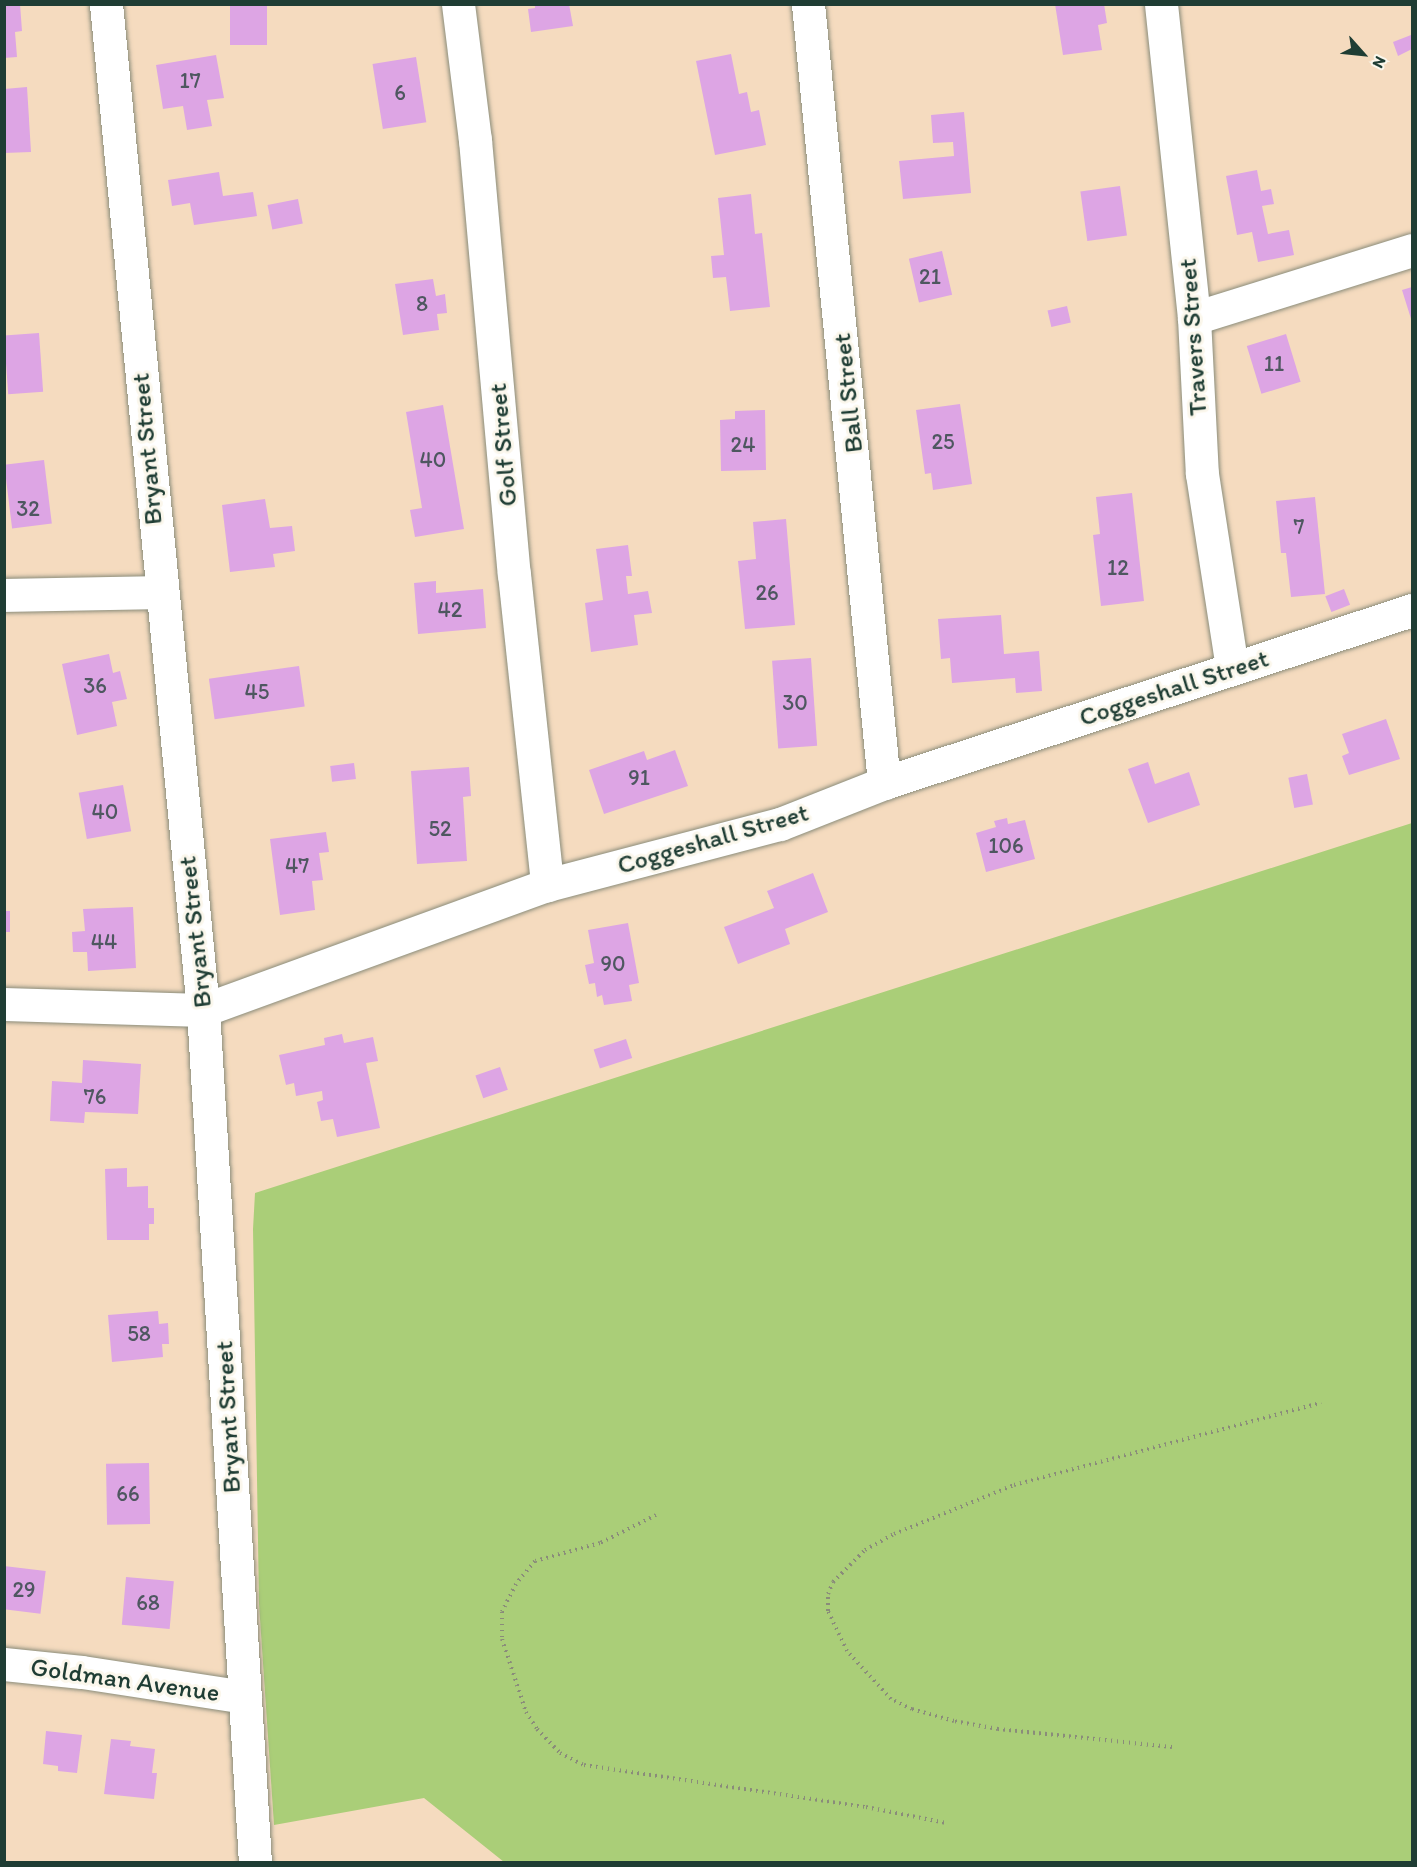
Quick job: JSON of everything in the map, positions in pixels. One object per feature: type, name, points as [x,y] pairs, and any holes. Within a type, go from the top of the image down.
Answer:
[{"type":"street","name":"Bryant Street","points":[[106,4],[203,1010],[255,1863]]},
{"type":"street","name":"Golf Street","points":[[458,4],[475,140],[514,574],[547,885]]},
{"type":"street","name":"Ball Street","points":[[808,4],[884,783]]},
{"type":"street","name":"Travers Street","points":[[1161,4],[1194,318],[1202,474],[1232,668]]},
{"type":"street","points":[[1194,318],[1413,250]]},
{"type":"street","points":[[4,595],[161,592]]},
{"type":"street","name":"Coggeshall Street","points":[[4,1004],[203,1010],[547,885],[780,824],[884,783],[1413,610]]},
{"type":"street","name":"Goldman Avenue","points":[[4,1664],[82,1672],[245,1697]]},
{"type":"path","points":[[1172,1747],[998,1729],[954,1721],[912,1709],[891,1699],[847,1651],[828,1611],[828,1594],[833,1582],[865,1550],[894,1534],[1014,1485],[1321,1403]]},
{"type":"path","points":[[656,1515],[600,1543],[535,1561],[516,1584],[502,1612],[501,1639],[526,1712],[537,1729],[560,1753],[584,1766],[866,1808],[946,1823]]},
{"type":"green space","points":[[1412,823],[1412,1862],[504,1862],[424,1798],[274,1825],[259,1604],[253,1229],[255,1193]]},
{"type":"building","points":[[4,4],[20,4],[22,31],[15,32],[17,57],[4,58]]},
{"type":"building","points":[[230,4],[267,4],[267,45],[230,45]]},
{"type":"building","points":[[535,4],[569,4],[573,26],[531,32],[528,9],[535,8]]},
{"type":"building","points":[[1055,4],[1104,4],[1107,23],[1098,25],[1102,50],[1063,55]]},
{"type":"building","points":[[1411,35],[1412,49],[1398,56],[1393,42]]},
{"type":"building","points":[[731,54],[739,94],[747,92],[751,112],[759,110],[766,145],[715,155],[696,61]]},
{"type":"building","points":[[216,55],[224,98],[207,100],[212,126],[187,130],[183,106],[163,109],[156,65]]},
{"type":"building","points":[[416,57],[426,122],[383,129],[373,64]]},
{"type":"building","points":[[27,87],[31,152],[4,153],[4,89]]},
{"type":"building","points":[[964,112],[971,193],[903,199],[899,161],[954,156],[953,142],[933,143],[931,115]]},
{"type":"building","points":[[1257,170],[1261,191],[1271,189],[1274,204],[1262,206],[1268,234],[1289,230],[1294,255],[1258,262],[1252,232],[1237,235],[1226,176]]},
{"type":"building","points":[[219,172],[223,196],[253,192],[257,216],[194,225],[190,203],[172,206],[168,180]]},
{"type":"building","points":[[1120,186],[1127,236],[1087,241],[1080,192]]},
{"type":"building","points":[[751,194],[755,234],[762,233],[770,307],[730,311],[726,277],[713,278],[711,256],[724,255],[718,198]]},
{"type":"building","points":[[298,199],[303,224],[272,229],[268,205]]},
{"type":"building","points":[[942,251],[952,295],[919,302],[909,259]]},
{"type":"building","points":[[433,279],[436,296],[445,294],[447,313],[437,314],[439,330],[403,335],[395,284]]},
{"type":"building","points":[[1412,287],[1412,322],[1402,290]]},
{"type":"building","points":[[1067,306],[1071,323],[1051,327],[1048,310]]},
{"type":"building","points":[[39,333],[43,392],[8,394],[4,335]]},
{"type":"building","points":[[1286,334],[1301,382],[1261,394],[1247,346]]},
{"type":"building","points":[[960,404],[972,484],[933,490],[931,473],[925,474],[916,410]]},
{"type":"building","points":[[443,405],[464,529],[415,537],[410,510],[422,508],[406,412]]},
{"type":"building","points":[[765,410],[766,470],[721,471],[720,420],[735,419],[735,411]]},
{"type":"building","points":[[44,460],[52,524],[12,528],[4,465]]},
{"type":"building","points":[[1132,493],[1144,601],[1101,606],[1093,535],[1100,534],[1096,497]]},
{"type":"building","points":[[1315,497],[1325,594],[1291,597],[1286,553],[1281,553],[1276,501]]},
{"type":"building","points":[[265,499],[270,528],[292,526],[295,551],[273,554],[275,567],[230,572],[222,505]]},
{"type":"building","points":[[786,519],[795,625],[745,629],[738,561],[756,559],[753,522]]},
{"type":"building","points":[[628,545],[632,576],[626,576],[628,594],[648,591],[652,613],[634,615],[638,645],[591,652],[585,603],[603,600],[596,549]]},
{"type":"building","points":[[436,581],[436,593],[483,589],[486,628],[418,634],[414,583]]},
{"type":"building","points":[[1344,589],[1350,605],[1331,612],[1325,596]]},
{"type":"building","points":[[1001,615],[1004,654],[1039,651],[1042,691],[1016,693],[1015,678],[952,683],[950,658],[941,659],[938,619]]},
{"type":"building","points":[[109,654],[113,673],[120,671],[127,699],[112,702],[117,726],[77,735],[62,664]]},
{"type":"building","points":[[811,658],[817,746],[778,749],[772,661]]},
{"type":"building","points":[[299,666],[305,707],[215,719],[209,679]]},
{"type":"building","points":[[1386,719],[1400,759],[1349,775],[1342,756],[1349,753],[1342,734]]},
{"type":"building","points":[[675,750],[688,786],[604,814],[589,770],[644,751],[647,760]]},
{"type":"building","points":[[1148,762],[1155,784],[1189,772],[1200,805],[1148,823],[1128,769]]},
{"type":"building","points":[[354,763],[356,779],[332,782],[330,766]]},
{"type":"building","points":[[469,767],[471,796],[463,797],[467,861],[417,864],[411,771]]},
{"type":"building","points":[[1307,774],[1313,804],[1294,808],[1288,778]]},
{"type":"building","points":[[123,785],[131,831],[87,839],[79,793]]},
{"type":"building","points":[[1007,818],[1008,824],[1025,820],[1035,859],[986,872],[976,833],[996,827],[994,821]]},
{"type":"building","points":[[326,832],[329,852],[319,853],[323,880],[312,881],[315,910],[280,915],[270,839]]},
{"type":"building","points":[[813,873],[828,912],[785,929],[790,944],[738,964],[724,927],[774,908],[767,891]]},
{"type":"building","points":[[133,907],[136,968],[88,971],[87,952],[73,952],[72,932],[85,931],[83,909]]},
{"type":"building","points":[[4,911],[10,911],[10,932],[4,932]]},
{"type":"building","points":[[628,923],[639,983],[629,985],[632,1001],[604,1005],[602,995],[597,997],[595,983],[589,984],[585,965],[594,963],[588,930]]},
{"type":"building","points":[[342,1034],[344,1043],[373,1037],[378,1061],[366,1063],[380,1128],[337,1137],[333,1119],[321,1121],[317,1102],[323,1100],[322,1091],[296,1096],[294,1083],[286,1085],[279,1055],[325,1045],[324,1038]]},
{"type":"building","points":[[626,1039],[632,1058],[600,1069],[594,1050]]},
{"type":"building","points":[[83,1060],[141,1064],[138,1114],[85,1112],[84,1123],[50,1121],[52,1081],[82,1083]]},
{"type":"building","points":[[500,1067],[508,1090],[483,1098],[475,1075]]},
{"type":"building","points":[[127,1168],[127,1187],[148,1186],[148,1208],[154,1208],[154,1224],[149,1224],[149,1240],[107,1240],[105,1169]]},
{"type":"building","points":[[158,1311],[159,1324],[168,1323],[169,1344],[162,1344],[163,1357],[112,1362],[108,1315]]},
{"type":"building","points":[[149,1463],[150,1524],[107,1525],[106,1464]]},
{"type":"building","points":[[4,1566],[46,1571],[40,1614],[4,1609]]},
{"type":"building","points":[[126,1577],[174,1581],[170,1629],[122,1625]]},
{"type":"building","points":[[46,1731],[82,1735],[77,1773],[58,1771],[58,1766],[43,1764]]},
{"type":"building","points":[[111,1739],[131,1741],[130,1746],[155,1749],[152,1773],[157,1773],[154,1799],[104,1794]]}]
